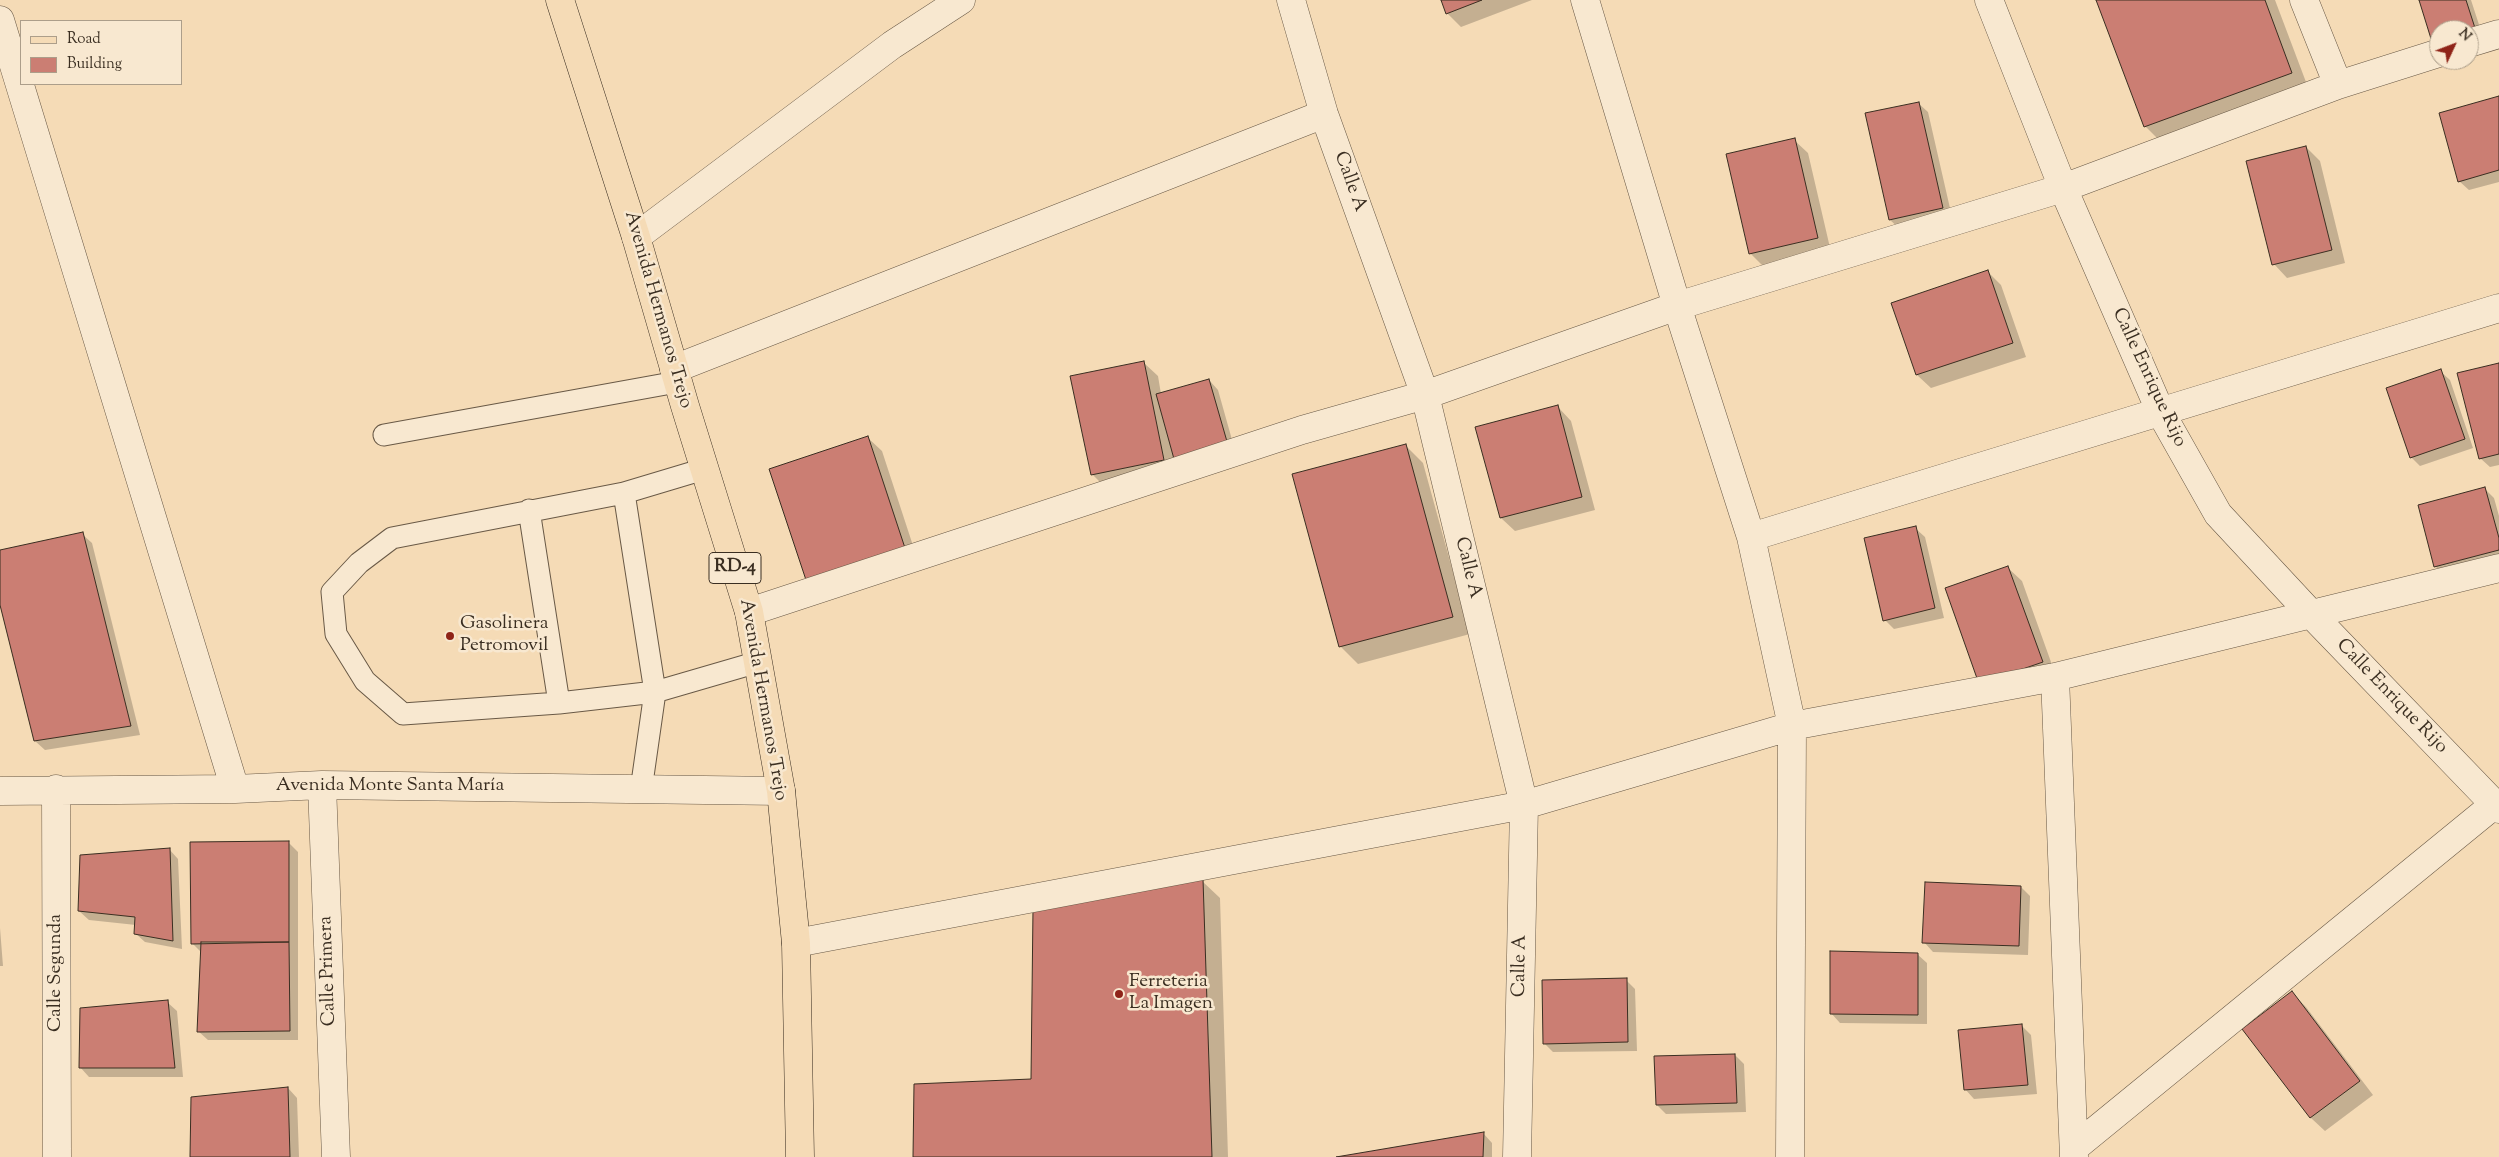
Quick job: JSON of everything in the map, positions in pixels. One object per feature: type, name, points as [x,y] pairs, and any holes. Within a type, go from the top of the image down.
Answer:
[{"type":"main road","name":"Avenida Hermanos Trejo","points":[[560,0],[636,237],[676,376],[749,612],[781,792],[796,943],[800,1157]]},
{"type":"street","points":[[636,237],[892,44],[961,0]]},
{"type":"street","name":"Calle A","points":[[1291,0],[1324,114],[1425,395],[1524,805],[1517,1157]]},
{"type":"street","points":[[1585,0],[1676,306],[1752,537],[1792,726],[1790,1157]]},
{"type":"street","name":"Calle Enrique Rijo","points":[[1989,0],[2063,188],[2161,414],[2218,514],[2312,615],[2497,807]]},
{"type":"street","points":[[2304,0],[2338,85]]},
{"type":"street","points":[[0,20],[235,789]]},
{"type":"street","points":[[2479,40],[2499,34]]},
{"type":"street","points":[[749,612],[1302,430],[1425,395],[1676,306],[2063,188],[2338,85],[2429,56]]},
{"type":"street","points":[[676,376],[1324,114]]},
{"type":"street","points":[[1752,537],[2161,414],[2499,308]]},
{"type":"street","points":[[796,943],[1524,805],[1792,726],[2055,677],[2499,568]]},
{"type":"street","points":[[2055,677],[2074,1152]]},
{"type":"street","name":"Avenida Monte Santa María","points":[[0,791],[56,789],[235,789],[322,785],[781,792]]},
{"type":"street","name":"Calle Primera","points":[[322,785],[336,1157]]},
{"type":"street","name":"Calle Segunda","points":[[56,789],[57,1157]]},
{"type":"street","points":[[2074,1152],[2497,807]]},
{"type":"lane","points":[[384,435],[676,376]]},
{"type":"lane","points":[[704,468],[624,493],[392,538],[359,563],[332,592],[336,634],[365,681],[403,714],[559,703],[655,692],[758,662]]},
{"type":"lane","points":[[624,493],[655,692],[641,790]]},
{"type":"lane","points":[[529,510],[559,703]]},
{"type":"building","points":[[1441,0],[1482,0],[1446,14]]},
{"type":"building","points":[[2096,0],[2265,0],[2292,73],[2144,127]]},
{"type":"building","points":[[2419,0],[2466,0],[2472,20],[2429,20],[2429,32]]},
{"type":"building","points":[[2499,96],[2499,170],[2458,182],[2439,113]]},
{"type":"building","points":[[1919,102],[1943,208],[1889,220],[1865,113]]},
{"type":"building","points":[[1795,138],[1818,238],[1749,254],[1726,154]]},
{"type":"building","points":[[2306,146],[2332,250],[2272,265],[2246,161]]},
{"type":"building","points":[[1988,270],[2013,343],[1916,375],[1891,303]]},
{"type":"building","points":[[1144,361],[1164,460],[1091,475],[1070,376]]},
{"type":"building","points":[[2499,363],[2499,454],[2479,459],[2457,373]]},
{"type":"building","points":[[2441,369],[2465,439],[2410,458],[2386,388]]},
{"type":"building","points":[[1209,379],[1228,445],[1174,459],[1156,394]]},
{"type":"building","points":[[1558,405],[1582,497],[1500,518],[1475,427]]},
{"type":"building","points":[[868,436],[906,551],[807,583],[769,469]]},
{"type":"building","points":[[1406,444],[1453,617],[1339,647],[1292,474]]},
{"type":"building","points":[[2485,487],[2499,538],[2499,550],[2434,567],[2418,505]]},
{"type":"building","points":[[1916,526],[1935,608],[1883,621],[1864,538]]},
{"type":"building","points":[[83,532],[131,726],[34,741],[0,605],[0,550]]},
{"type":"building","points":[[2008,566],[2043,662],[1979,684],[1945,588]]},
{"type":"building","points":[[289,841],[289,942],[191,944],[190,842]]},
{"type":"building","points":[[170,848],[173,941],[134,934],[135,917],[78,911],[80,855]]},
{"type":"building","name":"Ferreteria La Imagen","points":[[1203,879],[1212,1157],[913,1157],[914,1084],[1031,1079],[1033,909]]},
{"type":"building","points":[[1925,882],[2021,886],[2019,946],[1922,943]]},
{"type":"building","points":[[201,942],[289,942],[290,1031],[197,1032]]},
{"type":"building","points":[[1830,951],[1918,953],[1918,1015],[1830,1014]]},
{"type":"building","points":[[1627,978],[1628,1042],[1543,1044],[1542,980]]},
{"type":"building","points":[[2292,991],[2360,1081],[2310,1118],[2242,1029]]},
{"type":"building","points":[[168,1000],[175,1068],[79,1068],[80,1008]]},
{"type":"building","points":[[2022,1024],[2028,1085],[1964,1090],[1958,1030]]},
{"type":"building","points":[[1735,1054],[1737,1103],[1656,1105],[1654,1056]]},
{"type":"building","points":[[288,1087],[290,1157],[190,1157],[191,1097]]},
{"type":"building","points":[[1484,1132],[1483,1157],[1336,1157]]},
{"type":"place","name":"Gasolinera Petromovil","points":[[450,636]]},
{"type":"place","name":"Ferreteria La Imagen","points":[[1119,994]]}]
